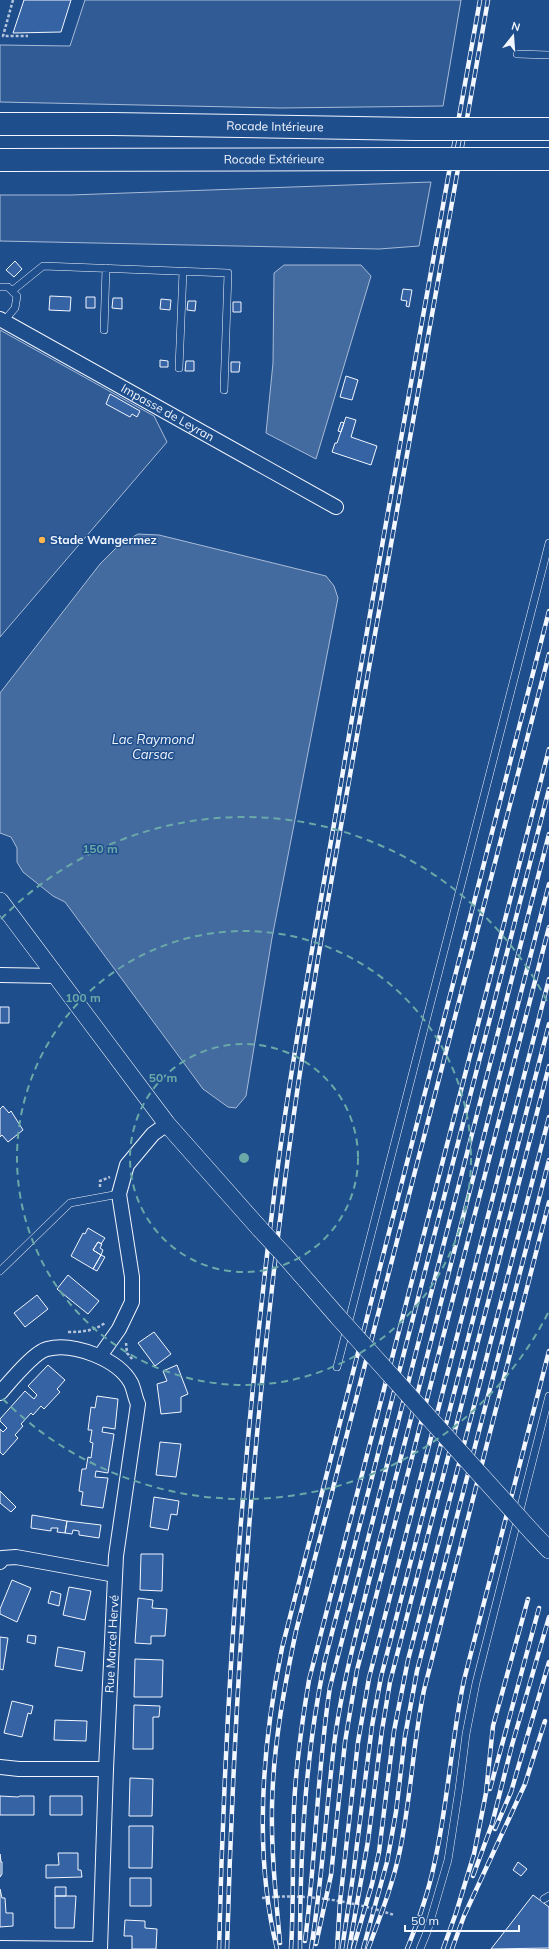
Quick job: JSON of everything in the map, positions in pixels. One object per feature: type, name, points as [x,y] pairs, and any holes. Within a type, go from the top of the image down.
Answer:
[{"type":"highway","name":"Rocade Intérieure","points":[[0,124],[114,124],[549,130]]},
{"type":"highway","name":"Rocade Extérieure","points":[[0,160],[549,159]]},
{"type":"street","name":"Impasse de Leyran","points":[[2,320],[336,507]]},
{"type":"street","points":[[0,901],[168,1124],[260,1229],[549,1550]]},
{"type":"street","points":[[0,975],[57,976]]},
{"type":"street","points":[[100,1356],[119,1329],[132,1302],[132,1277],[119,1194],[127,1165],[152,1134],[168,1124]]},
{"type":"street","name":"Rue Marcel Hervé","points":[[0,1393],[28,1363],[46,1349],[75,1348],[100,1356],[118,1368],[131,1383],[138,1404],[116,1556],[106,1769],[100,1949]]},
{"type":"street","points":[[0,1562],[2,1558],[16,1557],[115,1575]]},
{"type":"street","points":[[0,1767],[19,1769],[106,1769]]},
{"type":"street","points":[[0,1948],[100,1949]]},
{"type":"lane","points":[[517,54],[549,55]]},
{"type":"lane","points":[[12,291],[42,266],[228,273],[224,390]]},
{"type":"lane","points":[[104,330],[106,268]]},
{"type":"lane","points":[[179,368],[183,271]]},
{"type":"lane","points":[[0,287],[8,286],[17,296],[15,308],[2,320]]},
{"type":"lane","points":[[336,1367],[549,543]]},
{"type":"lane","points":[[0,1271],[70,1203],[119,1194]]},
{"type":"lane","points":[[420,1949],[427,1932],[448,1860],[466,1734],[476,1683],[549,1396]]},
{"type":"path","points":[[13,0],[3,36],[28,36]]},
{"type":"path","points":[[101,1326],[106,1322]]},
{"type":"path","points":[[262,1898],[275,1896],[349,1902],[394,1915]]},
{"type":"shaded area","points":[[85,0],[461,0],[443,106],[280,108],[0,102],[0,45],[70,46]]},
{"type":"shaded area","points":[[431,182],[419,246],[379,249],[0,241],[0,195],[71,195]]},
{"type":"shaded area","name":"Stade Wangermez","points":[[0,330],[154,416],[167,442],[0,637]]},
{"type":"water","points":[[284,265],[361,265],[371,276],[316,459],[266,433],[273,363],[274,273]]},
{"type":"water","name":"Lac Raymond Carsac","points":[[138,534],[159,535],[326,576],[334,586],[338,598],[272,938],[246,1096],[236,1108],[228,1107],[203,1089],[65,902],[53,896],[23,872],[17,862],[17,848],[11,837],[0,833],[0,693],[100,564],[119,545]]},
{"type":"building","points":[[24,0],[71,0],[61,32],[13,33]]},
{"type":"building","points":[[15,261],[22,269],[14,277],[6,270]]},
{"type":"building","points":[[403,289],[412,290],[409,307],[406,306],[407,301],[401,300]]},
{"type":"building","points":[[50,296],[71,297],[70,311],[49,310]]},
{"type":"building","points":[[86,297],[95,297],[95,308],[86,308]]},
{"type":"building","points":[[113,298],[122,298],[122,309],[112,308]]},
{"type":"building","points":[[161,299],[171,300],[170,310],[160,309]]},
{"type":"building","points":[[188,301],[196,301],[195,311],[187,310]]},
{"type":"building","points":[[233,302],[241,302],[241,312],[233,312]]},
{"type":"building","points":[[160,360],[168,361],[168,367],[160,367]]},
{"type":"building","points":[[186,361],[194,361],[194,371],[185,371]]},
{"type":"building","points":[[231,362],[240,362],[239,372],[231,372]]},
{"type":"building","points":[[346,376],[358,380],[352,400],[340,397]]},
{"type":"building","points":[[110,394],[140,411],[137,417],[132,414],[130,417],[106,404]]},
{"type":"building","points":[[346,417],[356,420],[351,437],[377,446],[371,465],[332,452],[335,443],[337,443]]},
{"type":"building","points":[[341,422],[344,423],[341,432],[338,431]]},
{"type":"building","points":[[0,1007],[9,1007],[9,1023],[0,1023]]},
{"type":"building","points":[[3,1106],[9,1113],[11,1111],[23,1130],[8,1142],[2,1135],[0,1137],[0,1109]]},
{"type":"building","points":[[88,1228],[105,1238],[101,1244],[98,1242],[93,1250],[101,1255],[93,1269],[71,1256],[83,1233],[85,1234]]},
{"type":"building","points":[[98,1242],[102,1244],[100,1248],[103,1250],[101,1255],[93,1250]]},
{"type":"building","points":[[101,1255],[105,1257],[97,1271],[93,1269]]},
{"type":"building","points":[[68,1275],[99,1301],[88,1314],[57,1289]]},
{"type":"building","points":[[37,1295],[48,1309],[25,1327],[14,1313]]},
{"type":"building","points":[[154,1332],[171,1354],[155,1366],[138,1343]]},
{"type":"building","points":[[48,1365],[65,1380],[57,1389],[60,1392],[44,1409],[41,1406],[33,1415],[31,1413],[21,1424],[23,1426],[15,1435],[18,1438],[3,1455],[0,1452],[0,1429],[3,1432],[7,1428],[0,1421],[0,1419],[25,1391],[34,1399],[37,1395],[28,1386]]},
{"type":"building","points":[[177,1365],[188,1394],[181,1397],[181,1412],[161,1414],[157,1384],[167,1381],[163,1371]]},
{"type":"building","points":[[97,1396],[118,1399],[115,1429],[103,1427],[102,1432],[114,1434],[108,1473],[96,1471],[95,1477],[108,1478],[103,1508],[81,1505],[83,1492],[79,1491],[82,1469],[86,1469],[88,1457],[91,1458],[93,1443],[90,1442],[92,1430],[88,1430],[91,1407],[95,1408]]},
{"type":"building","points":[[160,1442],[181,1444],[176,1477],[156,1475]]},
{"type":"building","points":[[0,1491],[16,1507],[11,1512],[0,1503]]},
{"type":"building","points":[[154,1497],[179,1501],[177,1515],[171,1514],[168,1530],[150,1527]]},
{"type":"building","points":[[32,1515],[67,1521],[65,1533],[57,1532],[58,1528],[51,1528],[51,1531],[31,1528]]},
{"type":"building","points":[[67,1521],[101,1525],[99,1538],[79,1535],[79,1531],[73,1530],[72,1534],[65,1533]]},
{"type":"building","points":[[141,1554],[163,1554],[162,1591],[140,1590]]},
{"type":"building","points":[[12,1580],[31,1588],[17,1622],[0,1614],[0,1609]]},
{"type":"building","points":[[69,1587],[91,1591],[85,1620],[63,1615]]},
{"type":"building","points":[[51,1591],[61,1594],[59,1606],[48,1603]]},
{"type":"building","points":[[138,1598],[153,1600],[152,1608],[167,1609],[165,1636],[151,1636],[151,1644],[135,1643]]},
{"type":"building","points":[[28,1635],[36,1636],[35,1644],[27,1642]]},
{"type":"building","points":[[0,1637],[8,1638],[3,1670],[0,1669]]},
{"type":"building","points":[[58,1647],[85,1652],[82,1671],[55,1666]]},
{"type":"building","points":[[135,1659],[163,1660],[162,1697],[134,1697]]},
{"type":"building","points":[[12,1701],[33,1706],[31,1714],[28,1713],[22,1737],[4,1733]]},
{"type":"building","points":[[134,1705],[160,1706],[159,1717],[153,1717],[153,1749],[133,1749]]},
{"type":"building","points":[[55,1720],[87,1721],[86,1741],[54,1740]]},
{"type":"building","points":[[130,1778],[153,1779],[152,1816],[129,1816]]},
{"type":"building","points":[[0,1796],[34,1796],[34,1815],[0,1815]]},
{"type":"building","points":[[50,1796],[82,1796],[82,1815],[50,1815]]},
{"type":"building","points":[[129,1826],[153,1826],[152,1868],[129,1868]]},
{"type":"building","points":[[58,1853],[78,1853],[78,1870],[81,1870],[82,1877],[46,1878],[46,1865],[59,1865]]},
{"type":"building","points":[[0,1854],[2,1874],[0,1877]]},
{"type":"building","points":[[518,1862],[527,1869],[521,1876],[513,1870]]},
{"type":"building","points":[[130,1878],[151,1878],[151,1906],[130,1906]]},
{"type":"building","points":[[55,1887],[66,1887],[66,1896],[55,1896]]},
{"type":"building","points":[[0,1889],[2,1898],[5,1898],[6,1913],[13,1913],[13,1926],[0,1927]]},
{"type":"building","points":[[533,1895],[549,1907],[549,1948],[491,1949]]},
{"type":"building","points":[[55,1896],[76,1896],[74,1928],[55,1928]]},
{"type":"building","points":[[125,1920],[145,1921],[145,1928],[157,1929],[156,1949],[132,1949],[132,1936],[124,1936]]},
{"type":"railway","points":[[219,1949],[231,1660],[245,1468],[254,1372],[276,1180],[298,1033],[391,493],[480,0]]},
{"type":"railway","points":[[227,1949],[234,1756],[246,1564],[263,1372],[285,1180],[303,1050],[324,921],[488,0]]},
{"type":"railway","points":[[277,1949],[265,1874],[263,1798],[269,1723],[282,1648],[549,611]]},
{"type":"railway","points":[[280,1943],[275,1892],[272,1806],[274,1762],[287,1674],[296,1631],[549,654]]},
{"type":"railway","points":[[291,1949],[295,1791],[309,1680],[549,749]]},
{"type":"railway","points":[[300,1949],[301,1876],[308,1768],[318,1696],[325,1660],[549,789]]},
{"type":"railway","points":[[305,1941],[312,1877],[322,1750],[330,1687],[549,834]]},
{"type":"railway","points":[[311,1949],[340,1704],[368,1585],[549,884]]},
{"type":"railway","points":[[316,1944],[331,1875],[345,1742],[357,1670],[549,927]]},
{"type":"railway","points":[[337,1949],[340,1902],[358,1742],[369,1678],[549,979]]},
{"type":"railway","points":[[342,1949],[372,1726],[381,1677],[549,1024]]},
{"type":"railway","points":[[349,1949],[368,1841],[382,1730],[390,1682],[549,1066]]},
{"type":"railway","points":[[353,1949],[372,1884],[379,1852],[394,1731],[408,1660],[549,1117]]},
{"type":"railway","points":[[363,1949],[387,1862],[396,1812],[405,1736],[417,1671],[549,1160]]},
{"type":"railway","points":[[368,1949],[386,1900],[397,1863],[404,1830],[417,1730],[424,1690],[549,1202]]},
{"type":"railway","points":[[407,1949],[432,1876],[443,1819],[464,1680],[549,1351]]},
{"type":"railway","points":[[443,1949],[474,1854],[486,1793],[493,1726],[528,1599]]},
{"type":"railway","points":[[490,1789],[539,1608]]},
{"type":"railway","points":[[473,1876],[492,1824],[512,1745],[549,1617]]},
{"type":"railway","points":[[495,1829],[511,1792],[549,1662]]},
{"type":"railway","points":[[452,1949],[464,1916],[525,1784],[545,1721]]},
{"type":"place","name":"Stade Wangermez","points":[[42,540]]}]
